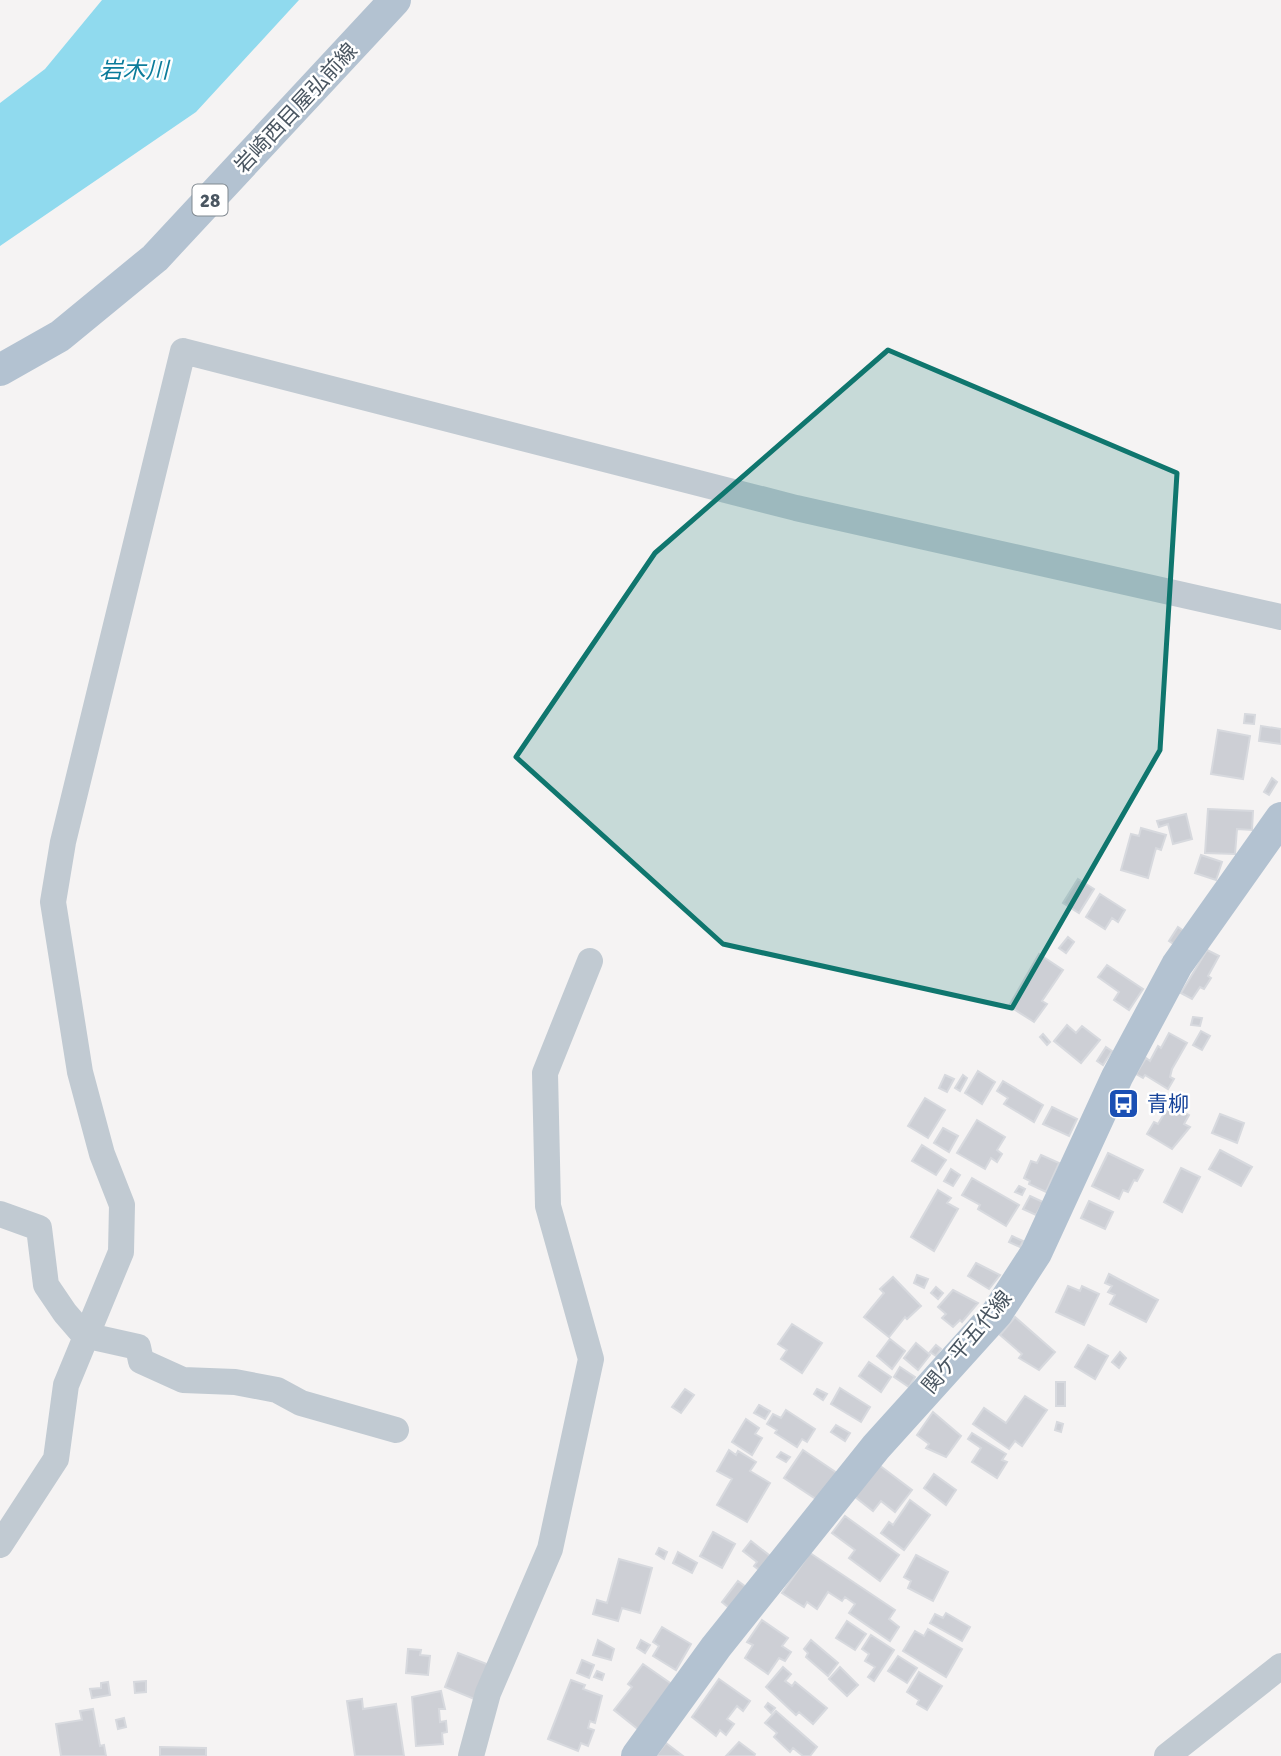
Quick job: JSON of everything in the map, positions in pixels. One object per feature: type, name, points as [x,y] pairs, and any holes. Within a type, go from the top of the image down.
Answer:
[{"type":"main road","name":"岩崎西目屋弘前線","points":[[0,370],[60,336],[88,316],[155,258],[395,0]]},
{"type":"main road","name":"関ケ平五代線","points":[[636,1756],[716,1647],[876,1447],[996,1313],[1036,1253],[1117,1077],[1177,965],[1281,818]]},
{"type":"street","points":[[3,1533],[56,1459],[66,1385],[84,1335],[121,1252],[122,1205],[102,1154],[80,1072],[53,902],[63,842],[183,351],[796,508],[1281,617]]},
{"type":"street","points":[[471,1756],[488,1693],[550,1549],[590,1359],[548,1206],[545,1073],[590,961]]},
{"type":"street","points":[[0,1214],[39,1228],[46,1285],[84,1335],[138,1347],[141,1361],[183,1380],[235,1382],[277,1390],[300,1403],[396,1430]]},
{"type":"street","points":[[1167,1756],[1281,1666]]},
{"type":"highlighted area","points":[[888,350],[1177,473],[1160,750],[1012,1008],[723,944],[516,757],[655,553]]},
{"type":"water","name":"岩木川","points":[[102,0],[299,0],[196,112],[0,246],[0,103],[45,69]]},
{"type":"building","points":[[1245,714],[1255,715],[1254,724],[1244,723]]},
{"type":"building","points":[[1261,726],[1281,729],[1281,744],[1259,741]]},
{"type":"building","points":[[1218,730],[1250,736],[1243,779],[1211,774]]},
{"type":"building","points":[[1272,778],[1277,782],[1269,795],[1264,792]]},
{"type":"building","points":[[1208,809],[1253,811],[1252,830],[1237,829],[1235,854],[1205,853]]},
{"type":"building","points":[[1186,814],[1192,839],[1173,844],[1168,824],[1159,827],[1157,821]]},
{"type":"building","points":[[1141,828],[1166,835],[1161,850],[1156,848],[1148,878],[1121,870],[1131,834],[1139,836]]},
{"type":"building","points":[[1201,855],[1222,862],[1216,880],[1195,873]]},
{"type":"building","points":[[1078,879],[1094,889],[1079,913],[1063,903]]},
{"type":"building","points":[[1100,894],[1125,910],[1118,922],[1112,918],[1105,929],[1086,917]]},
{"type":"building","points":[[1178,927],[1184,931],[1175,945],[1169,941]]},
{"type":"building","points":[[1068,937],[1074,942],[1066,953],[1059,948]]},
{"type":"building","points":[[1207,950],[1219,956],[1208,976],[1211,978],[1204,989],[1200,987],[1192,999],[1181,993]]},
{"type":"building","points":[[1039,954],[1063,970],[1042,1001],[1047,1004],[1034,1022],[1009,1006]]},
{"type":"building","points":[[1107,965],[1143,989],[1129,1010],[1114,1000],[1119,992],[1098,977]]},
{"type":"building","points":[[1193,1017],[1202,1018],[1200,1026],[1191,1025]]},
{"type":"building","points":[[1067,1025],[1076,1033],[1082,1026],[1100,1040],[1081,1063],[1054,1041]]},
{"type":"building","points":[[1201,1031],[1210,1036],[1202,1050],[1193,1045]]},
{"type":"building","points":[[1169,1033],[1187,1043],[1172,1069],[1170,1077],[1174,1079],[1168,1089],[1145,1075],[1143,1078],[1136,1074],[1146,1058],[1150,1061],[1158,1046],[1161,1048]]},
{"type":"building","points":[[1043,1034],[1050,1042],[1047,1045],[1040,1037]]},
{"type":"building","points":[[1106,1047],[1112,1051],[1103,1065],[1097,1061]]},
{"type":"building","points":[[978,1071],[995,1082],[982,1104],[965,1093]]},
{"type":"building","points":[[945,1075],[954,1079],[947,1092],[939,1088]]},
{"type":"building","points":[[963,1075],[967,1078],[960,1091],[955,1088]]},
{"type":"building","points":[[1003,1081],[1043,1105],[1034,1122],[1004,1104],[1008,1098],[997,1091]]},
{"type":"building","points":[[925,1098],[945,1110],[928,1138],[908,1126]]},
{"type":"building","points":[[1170,1104],[1189,1115],[1184,1124],[1190,1127],[1172,1149],[1147,1134],[1154,1122],[1158,1124]]},
{"type":"building","points":[[1052,1107],[1077,1119],[1069,1136],[1043,1124]]},
{"type":"building","points":[[1220,1114],[1244,1123],[1237,1143],[1212,1133]]},
{"type":"building","points":[[977,1120],[1005,1137],[997,1150],[1002,1154],[997,1162],[991,1158],[985,1169],[957,1153]]},
{"type":"building","points":[[943,1128],[958,1136],[949,1152],[934,1143]]},
{"type":"building","points":[[922,1145],[946,1160],[936,1175],[912,1161]]},
{"type":"building","points":[[1220,1150],[1252,1167],[1241,1186],[1209,1169]]},
{"type":"building","points":[[1108,1153],[1143,1170],[1128,1192],[1123,1190],[1119,1199],[1092,1186]]},
{"type":"building","points":[[1041,1155],[1059,1163],[1046,1192],[1029,1184],[1030,1181],[1024,1178],[1031,1161],[1037,1163]]},
{"type":"building","points":[[1181,1168],[1200,1177],[1182,1212],[1164,1202]]},
{"type":"building","points":[[951,1169],[960,1175],[953,1186],[944,1181]]},
{"type":"building","points":[[972,1178],[1019,1205],[1006,1226],[978,1209],[980,1205],[962,1195]]},
{"type":"building","points":[[1019,1186],[1025,1189],[1022,1195],[1015,1192]]},
{"type":"building","points":[[938,1190],[951,1198],[947,1203],[958,1209],[934,1251],[911,1237]]},
{"type":"building","points":[[1030,1196],[1043,1202],[1036,1215],[1023,1209]]},
{"type":"building","points":[[1089,1201],[1113,1212],[1105,1229],[1081,1218]]},
{"type":"building","points":[[1012,1236],[1023,1241],[1020,1247],[1009,1242]]},
{"type":"building","points":[[976,1263],[1000,1275],[989,1289],[968,1276]]},
{"type":"building","points":[[1109,1274],[1158,1300],[1146,1322],[1110,1304],[1115,1295],[1108,1292],[1112,1286],[1105,1283]]},
{"type":"building","points":[[917,1275],[928,1279],[924,1288],[914,1283]]},
{"type":"building","points":[[893,1277],[921,1306],[907,1319],[905,1317],[889,1337],[864,1317],[884,1293],[880,1289]]},
{"type":"building","points":[[1068,1286],[1080,1291],[1082,1286],[1099,1294],[1084,1325],[1056,1312]]},
{"type":"building","points":[[936,1287],[943,1293],[938,1299],[931,1293]]},
{"type":"building","points":[[953,1290],[978,1303],[962,1322],[960,1320],[953,1327],[942,1318],[946,1314],[938,1307]]},
{"type":"building","points":[[1015,1317],[1055,1352],[1039,1370],[1019,1358],[1022,1354],[1000,1335]]},
{"type":"building","points":[[792,1324],[822,1343],[802,1373],[781,1359],[787,1350],[778,1344]]},
{"type":"building","points":[[890,1339],[905,1351],[892,1369],[877,1356]]},
{"type":"building","points":[[916,1343],[930,1355],[918,1370],[904,1358]]},
{"type":"building","points":[[936,1345],[941,1349],[936,1356],[930,1352]]},
{"type":"building","points":[[1088,1345],[1108,1356],[1095,1379],[1075,1367]]},
{"type":"building","points":[[1120,1352],[1126,1358],[1119,1368],[1112,1362]]},
{"type":"building","points":[[869,1362],[891,1377],[881,1392],[859,1376]]},
{"type":"building","points":[[900,1367],[915,1377],[909,1387],[894,1377]]},
{"type":"building","points":[[1056,1382],[1065,1382],[1065,1406],[1056,1406]]},
{"type":"building","points":[[840,1388],[870,1407],[861,1422],[831,1404]]},
{"type":"building","points":[[685,1389],[694,1395],[681,1413],[672,1407]]},
{"type":"building","points":[[817,1389],[827,1394],[823,1400],[814,1394]]},
{"type":"building","points":[[1025,1396],[1047,1410],[1022,1446],[1015,1441],[1009,1449],[973,1424],[984,1408],[1006,1423]]},
{"type":"building","points":[[759,1405],[770,1411],[765,1419],[754,1413]]},
{"type":"building","points":[[786,1410],[815,1429],[807,1442],[802,1439],[797,1447],[775,1433],[777,1430],[767,1424],[773,1414],[781,1418]]},
{"type":"building","points":[[933,1412],[961,1436],[946,1457],[926,1448],[929,1444],[917,1435]]},
{"type":"building","points":[[746,1419],[759,1428],[755,1434],[762,1438],[752,1455],[732,1442]]},
{"type":"building","points":[[1057,1422],[1063,1424],[1061,1432],[1055,1430]]},
{"type":"building","points":[[836,1425],[850,1433],[845,1441],[831,1432]]},
{"type":"building","points":[[972,1433],[1006,1454],[1002,1460],[1007,1462],[997,1478],[972,1462],[981,1448],[968,1439]]},
{"type":"building","points":[[729,1450],[736,1455],[738,1451],[756,1462],[750,1471],[770,1483],[747,1522],[717,1505],[732,1479],[717,1471]]},
{"type":"building","points":[[803,1450],[837,1473],[819,1501],[784,1478]]},
{"type":"building","points":[[781,1452],[790,1457],[786,1462],[777,1457]]},
{"type":"building","points":[[879,1465],[912,1490],[895,1512],[881,1501],[873,1511],[854,1496]]},
{"type":"building","points":[[934,1474],[956,1490],[946,1505],[924,1488]]},
{"type":"building","points":[[910,1500],[930,1515],[904,1550],[881,1533],[889,1522],[893,1525]]},
{"type":"building","points":[[845,1516],[899,1555],[880,1581],[849,1558],[855,1550],[832,1533]]},
{"type":"building","points":[[713,1532],[735,1544],[722,1568],[700,1556]]},
{"type":"building","points":[[751,1541],[774,1559],[763,1573],[754,1566],[757,1562],[743,1551]]},
{"type":"building","points":[[659,1548],[667,1552],[664,1559],[656,1554]]},
{"type":"building","points":[[678,1552],[697,1563],[692,1573],[673,1563]]},
{"type":"building","points":[[810,1553],[895,1610],[889,1619],[899,1627],[890,1641],[849,1613],[855,1604],[845,1597],[842,1601],[828,1592],[817,1609],[807,1602],[804,1607],[782,1593]]},
{"type":"building","points":[[916,1555],[948,1572],[933,1601],[908,1588],[911,1581],[904,1577]]},
{"type":"building","points":[[619,1559],[652,1568],[640,1613],[622,1608],[618,1621],[593,1614],[597,1600],[607,1603]]},
{"type":"building","points":[[738,1581],[750,1590],[733,1611],[722,1602]]},
{"type":"building","points":[[946,1613],[970,1627],[962,1641],[930,1623],[935,1614],[943,1618]]},
{"type":"building","points":[[762,1620],[788,1638],[782,1646],[791,1652],[785,1661],[779,1658],[768,1674],[745,1658],[753,1645],[747,1642]]},
{"type":"building","points":[[847,1621],[866,1634],[855,1650],[836,1638]]},
{"type":"building","points":[[662,1627],[691,1644],[676,1670],[653,1656],[659,1646],[653,1642]]},
{"type":"building","points":[[928,1629],[962,1649],[946,1677],[903,1651],[915,1631],[924,1636]]},
{"type":"building","points":[[871,1635],[894,1650],[874,1681],[868,1677],[875,1667],[865,1661],[869,1654],[862,1649]]},
{"type":"building","points":[[598,1640],[614,1649],[611,1660],[593,1655]]},
{"type":"building","points":[[641,1640],[650,1645],[645,1653],[637,1648]]},
{"type":"building","points":[[811,1640],[838,1663],[828,1676],[806,1657],[808,1653],[804,1649]]},
{"type":"building","points":[[408,1649],[421,1650],[420,1655],[430,1656],[428,1675],[406,1673]]},
{"type":"building","points":[[458,1653],[492,1666],[479,1701],[445,1687]]},
{"type":"building","points":[[898,1656],[917,1668],[907,1683],[888,1671]]},
{"type":"building","points":[[582,1660],[594,1665],[589,1678],[577,1673]]},
{"type":"building","points":[[643,1664],[673,1685],[639,1730],[614,1710],[632,1687],[628,1684]]},
{"type":"building","points":[[783,1667],[791,1674],[785,1681],[792,1686],[795,1682],[827,1708],[813,1724],[799,1712],[796,1715],[766,1687]]},
{"type":"building","points":[[840,1667],[858,1685],[847,1696],[829,1679]]},
{"type":"building","points":[[597,1671],[604,1674],[602,1680],[594,1677]]},
{"type":"building","points":[[919,1672],[942,1686],[927,1710],[917,1704],[919,1700],[907,1692]]},
{"type":"building","points":[[719,1679],[750,1701],[743,1711],[737,1706],[727,1719],[734,1724],[726,1735],[720,1730],[716,1736],[692,1717]]},
{"type":"building","points":[[571,1680],[585,1685],[583,1689],[602,1696],[595,1723],[590,1721],[588,1728],[594,1730],[588,1746],[581,1743],[578,1751],[548,1739]]},
{"type":"building","points":[[146,1681],[146,1692],[135,1693],[134,1682]]},
{"type":"building","points":[[108,1682],[110,1695],[92,1698],[90,1689],[101,1688],[101,1683]]},
{"type":"building","points":[[441,1691],[445,1709],[439,1709],[440,1722],[446,1721],[447,1732],[442,1733],[443,1744],[416,1746],[412,1697]]},
{"type":"building","points":[[362,1699],[363,1709],[396,1704],[404,1756],[355,1756],[347,1701]]},
{"type":"building","points":[[768,1703],[775,1708],[771,1713],[765,1707]]},
{"type":"building","points":[[93,1709],[100,1746],[104,1745],[106,1756],[61,1756],[56,1724],[82,1720],[80,1711]]},
{"type":"building","points":[[776,1711],[817,1747],[810,1756],[803,1756],[793,1748],[790,1752],[774,1737],[777,1733],[765,1723]]},
{"type":"building","points":[[124,1718],[126,1727],[118,1729],[116,1720]]},
{"type":"building","points":[[739,1742],[755,1754],[754,1756],[726,1756]]},
{"type":"building","points":[[666,1743],[683,1756],[656,1756]]},
{"type":"building","points":[[160,1747],[206,1748],[206,1756],[160,1756]]},
{"type":"place","name":"青柳","points":[[1124,1104]]}]
